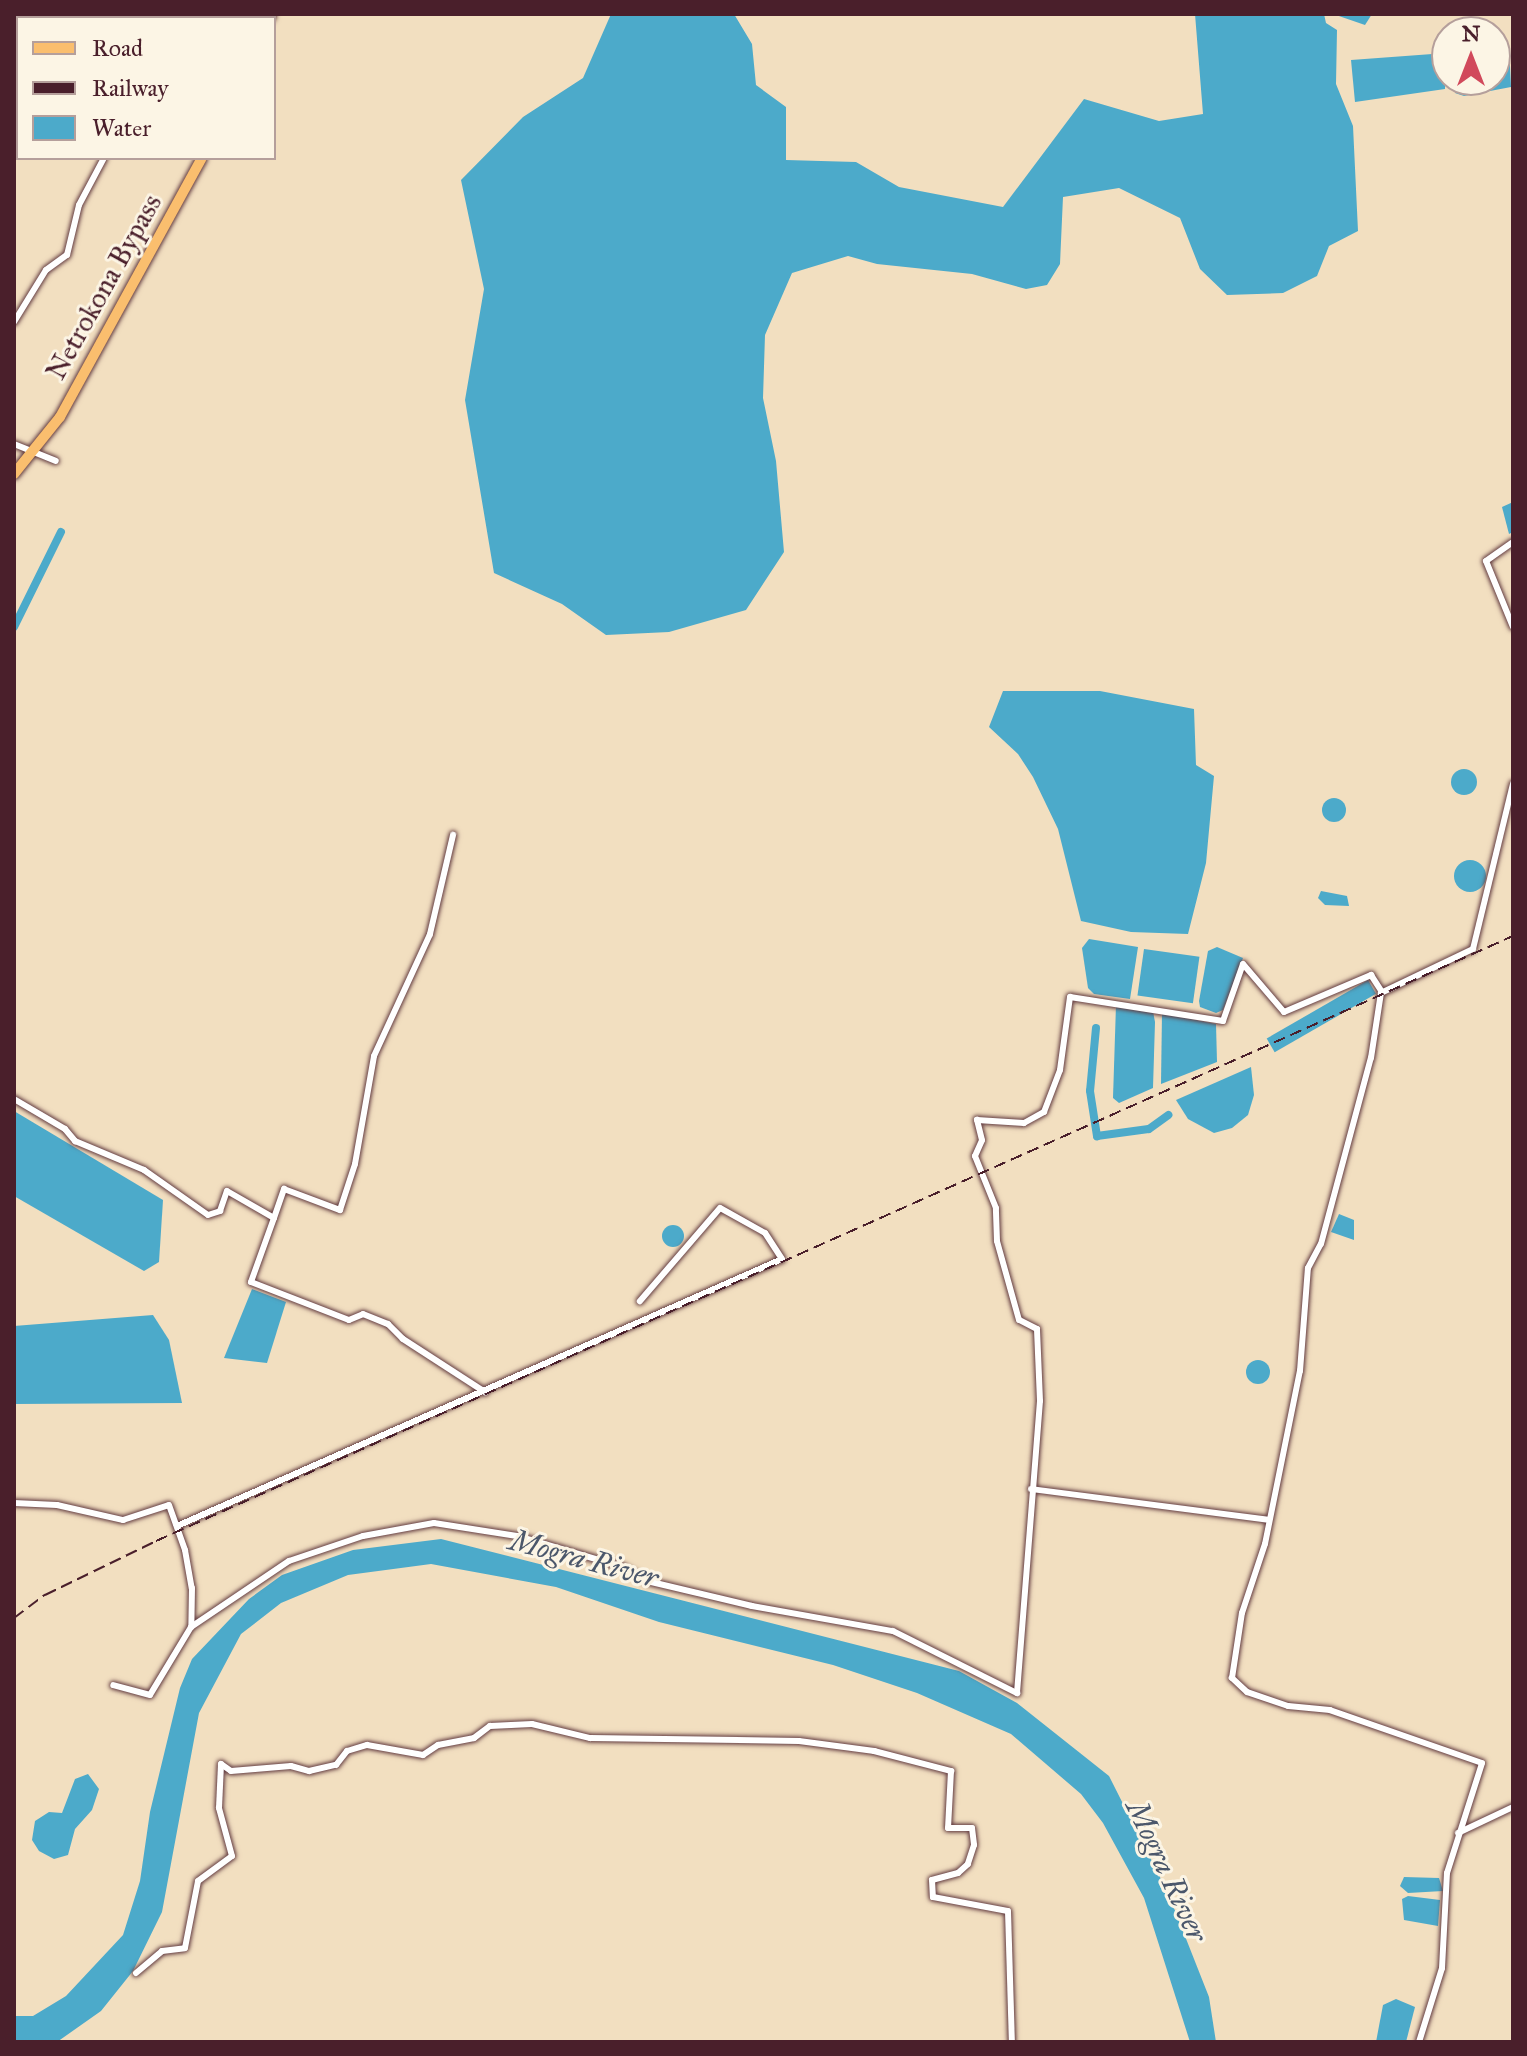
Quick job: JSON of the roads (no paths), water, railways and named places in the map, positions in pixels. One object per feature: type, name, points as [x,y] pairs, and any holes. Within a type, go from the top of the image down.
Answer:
[{"type":"main road","name":"Netrokona Bypass","points":[[14,474],[60,417],[201,160]]},
{"type":"street","points":[[14,322],[46,270],[67,255],[79,205],[103,160]]},
{"type":"street","points":[[14,444],[56,461]]},
{"type":"street","points":[[1513,542],[1486,561],[1513,627]]},
{"type":"street","points":[[1382,992],[1473,949],[1513,784]]},
{"type":"street","points":[[453,835],[430,934],[374,1056],[355,1164],[340,1210],[284,1189],[251,1282],[349,1320],[363,1314],[388,1324],[403,1339],[485,1392]]},
{"type":"street","points":[[191,1627],[289,1561],[363,1536],[434,1523],[517,1536],[623,1567],[647,1581],[752,1606],[893,1631],[1017,1693],[1028,1598],[1031,1489],[1040,1401],[1037,1329],[1019,1320],[997,1241],[996,1208],[975,1156],[982,1140],[977,1120],[1024,1123],[1044,1112],[1060,1070],[1070,997],[1223,1021],[1243,964],[1284,1012],[1371,975],[1382,992],[1377,1036],[1323,1237],[1308,1268],[1300,1371],[1269,1520],[1242,1613],[1232,1678],[1247,1692],[1288,1706],[1330,1710],[1481,1762],[1447,1873],[1442,1968],[1419,2042]]},
{"type":"street","points":[[14,1099],[65,1129],[75,1141],[144,1170],[208,1215],[220,1211],[227,1191],[274,1218]]},
{"type":"street","points":[[177,1526],[782,1259],[765,1233],[720,1208],[640,1301]]},
{"type":"street","points":[[1031,1489],[1269,1520]]},
{"type":"street","points":[[14,1503],[57,1505],[123,1520],[169,1505],[192,1588],[191,1627],[180,1653],[150,1695],[113,1685]]},
{"type":"street","points":[[136,1973],[162,1951],[185,1948],[198,1881],[232,1856],[219,1808],[221,1764],[231,1771],[291,1766],[309,1771],[336,1765],[347,1751],[367,1745],[423,1755],[438,1745],[474,1738],[490,1726],[532,1724],[590,1738],[799,1741],[874,1751],[951,1771],[948,1828],[972,1828],[974,1845],[968,1864],[958,1873],[932,1880],[933,1897],[1008,1911],[1012,2042]]},
{"type":"street","points":[[1458,1833],[1513,1807]]},
{"type":"water","points":[[611,14],[734,14],[752,44],[756,85],[786,107],[786,160],[856,162],[899,187],[1003,207],[1084,99],[1159,121],[1203,114],[1195,14],[1324,14],[1326,23],[1337,30],[1336,84],[1353,126],[1358,231],[1329,246],[1317,276],[1283,293],[1227,295],[1200,269],[1180,218],[1119,188],[1063,197],[1060,264],[1047,285],[1026,289],[972,274],[877,264],[848,256],[792,273],[765,335],[763,398],[776,461],[784,552],[746,610],[669,632],[606,635],[562,604],[494,573],[465,400],[484,289],[461,180],[523,117],[583,78]]},
{"type":"water","points":[[1333,14],[1372,14],[1365,25]]},
{"type":"water","points":[[1431,54],[1431,91],[1355,102],[1351,60]]},
{"type":"water","points":[[1513,502],[1513,532],[1509,534],[1502,507]]},
{"type":"water","points":[[1003,691],[1100,691],[1194,709],[1196,765],[1214,776],[1206,863],[1188,934],[1131,932],[1081,921],[1058,829],[1033,777],[1018,754],[989,727]]},
{"type":"water","points":[[1464,769],[1473,773],[1477,782],[1473,791],[1464,795],[1455,791],[1451,782],[1455,773]]},
{"type":"water","points":[[1334,798],[1345,805],[1346,810],[1339,821],[1334,822],[1323,815],[1322,810],[1329,799]]},
{"type":"water","points":[[1470,860],[1481,865],[1486,876],[1481,887],[1470,892],[1459,887],[1454,876],[1459,865]]},
{"type":"water","points":[[1321,891],[1347,896],[1349,906],[1325,905],[1318,898]]},
{"type":"water","points":[[1089,939],[1138,947],[1130,999],[1094,994],[1088,988],[1082,948]]},
{"type":"water","points":[[1217,947],[1243,958],[1223,1010],[1216,1013],[1200,1007],[1199,1001],[1208,951]]},
{"type":"water","points":[[1144,949],[1199,957],[1193,1003],[1137,996]]},
{"type":"water","points":[[1368,980],[1376,994],[1275,1052],[1267,1038]]},
{"type":"water","points":[[1116,1005],[1153,1011],[1155,1022],[1153,1088],[1119,1103],[1113,1098]]},
{"type":"water","points":[[1162,1013],[1216,1024],[1217,1062],[1161,1084]]},
{"type":"water","points":[[1251,1067],[1254,1095],[1248,1115],[1232,1128],[1214,1133],[1188,1119],[1176,1100]]},
{"type":"water","points":[[14,1111],[163,1200],[159,1262],[144,1271],[14,1196]]},
{"type":"water","points":[[1339,1214],[1354,1220],[1354,1240],[1331,1232]]},
{"type":"water","points":[[673,1225],[684,1236],[673,1247],[662,1236]]},
{"type":"water","points":[[252,1289],[286,1302],[267,1363],[224,1358]]},
{"type":"water","points":[[153,1315],[169,1340],[182,1403],[14,1404],[14,1326]]},
{"type":"water","points":[[1258,1360],[1269,1367],[1270,1372],[1263,1383],[1258,1384],[1247,1377],[1246,1372],[1253,1361]]},
{"type":"water","points":[[441,1539],[959,1671],[1017,1703],[1109,1776],[1168,1893],[1209,1997],[1216,2042],[1190,2042],[1144,1898],[1103,1823],[1081,1794],[1011,1734],[917,1693],[833,1665],[659,1622],[556,1587],[431,1564],[348,1575],[281,1603],[241,1634],[199,1713],[162,1912],[133,1971],[101,2011],[57,2042],[14,2042],[14,2016],[33,2016],[66,1996],[123,1935],[140,1881],[150,1812],[180,1688],[192,1659],[249,1599],[282,1575],[353,1550]]},
{"type":"water","points":[[88,1774],[99,1789],[92,1810],[75,1829],[68,1855],[54,1859],[39,1851],[32,1840],[35,1821],[49,1812],[62,1813],[75,1779]]},
{"type":"water","points":[[1404,1877],[1439,1878],[1443,1891],[1408,1893],[1400,1886]]},
{"type":"water","points":[[1408,1896],[1440,1900],[1438,1926],[1404,1920],[1402,1899]]},
{"type":"water","points":[[1396,1999],[1415,2007],[1406,2042],[1376,2042],[1383,2005]]},
{"type":"waterway","points":[[14,79],[16,72]]},
{"type":"waterway","points":[[14,627],[61,532]]},
{"type":"waterway","points":[[1096,1028],[1090,1091],[1097,1136],[1149,1129],[1168,1115]]},
{"type":"railway","points":[[14,1618],[45,1595],[156,1541],[1513,936]]},
{"type":"water label","name":"Mogra River","points":[[584,1559]]},
{"type":"water label","name":"Mogra River","points":[[1167,1871]]}]
